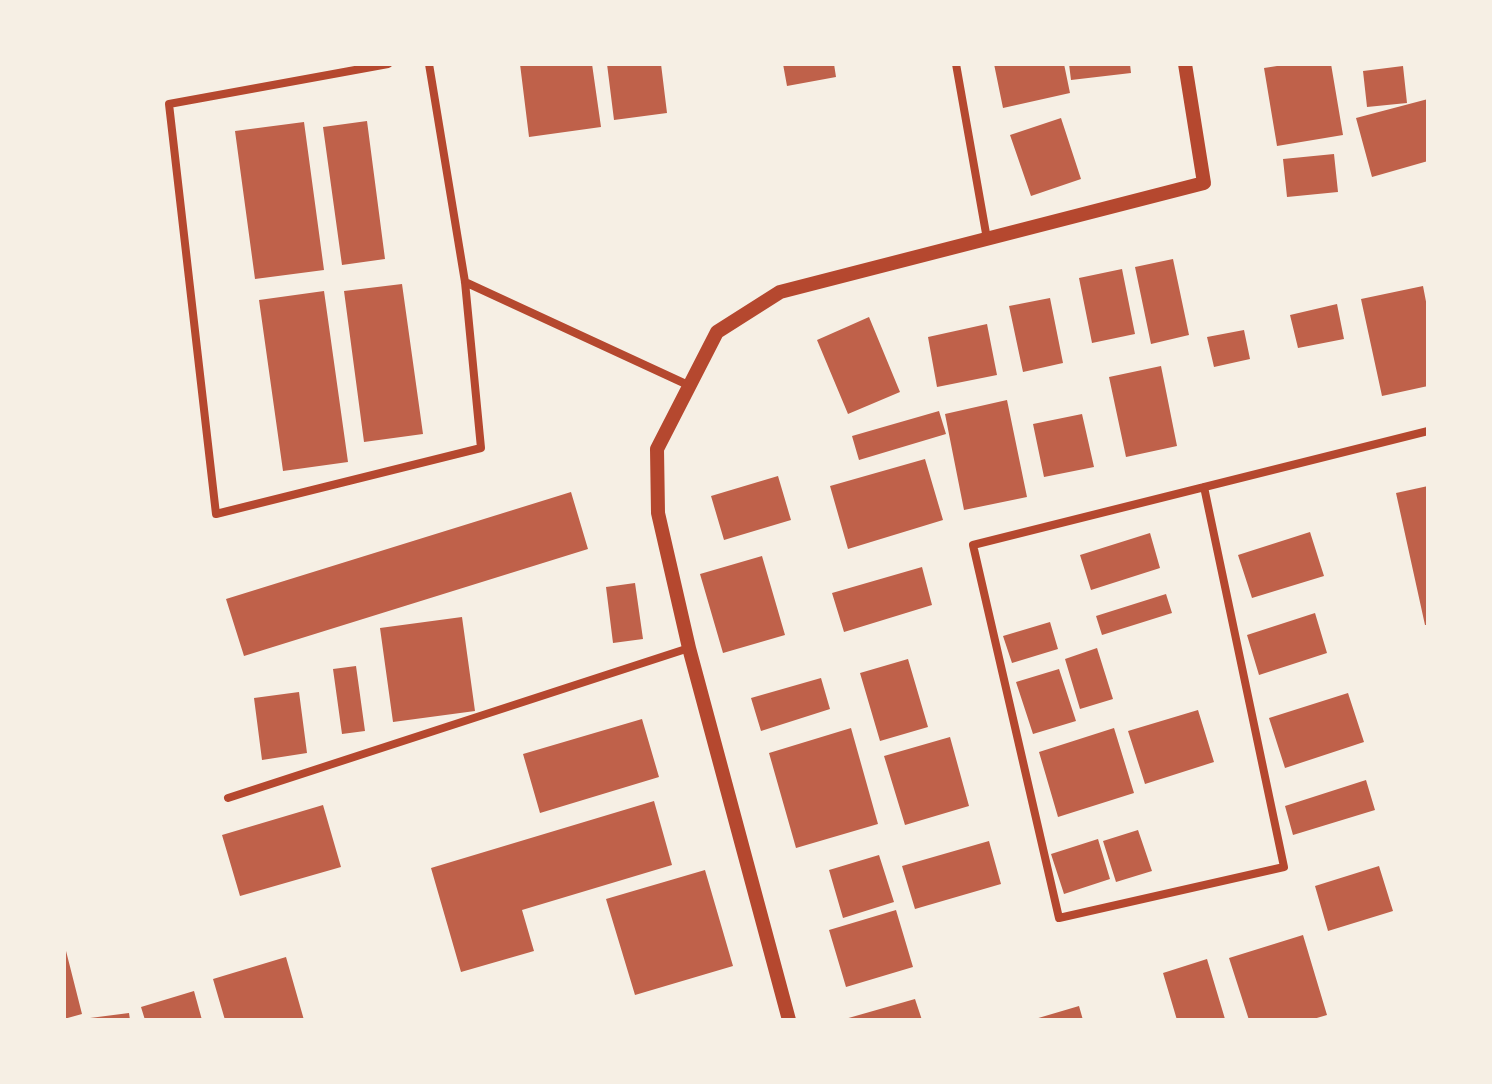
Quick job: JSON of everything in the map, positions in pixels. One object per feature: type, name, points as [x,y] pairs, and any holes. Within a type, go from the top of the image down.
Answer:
[{"type":"street","points":[[388,64],[169,104],[216,514],[481,448],[465,282],[429,64]]},
{"type":"street","points":[[956,64],[987,239]]},
{"type":"street","points":[[789,1020],[689,648],[658,513],[657,449],[717,332],[780,292],[1204,183],[1185,64]]},
{"type":"street","points":[[465,282],[688,385]]},
{"type":"street","points":[[1204,487],[1284,867],[1059,918],[973,545],[1204,487],[1428,431]]},
{"type":"street","points":[[228,798],[689,648]]},
{"type":"building","points":[[520,64],[592,64],[601,127],[529,137]]},
{"type":"building","points":[[607,64],[661,64],[667,113],[614,120]]},
{"type":"building","points":[[783,64],[834,64],[836,77],[787,86]]},
{"type":"building","points":[[994,64],[1064,64],[1070,93],[1003,108]]},
{"type":"building","points":[[1069,64],[1130,64],[1131,73],[1071,80]]},
{"type":"building","points":[[1290,64],[1331,64],[1343,135],[1277,146],[1264,68]]},
{"type":"building","points":[[1403,66],[1407,103],[1367,107],[1363,71]]},
{"type":"building","points":[[1428,99],[1428,161],[1372,177],[1356,118]]},
{"type":"building","points":[[1061,118],[1081,179],[1031,196],[1010,135]]},
{"type":"building","points":[[367,121],[385,259],[342,265],[323,127]]},
{"type":"building","points":[[304,122],[324,270],[255,279],[235,131]]},
{"type":"building","points":[[1334,154],[1338,192],[1287,197],[1283,159]]},
{"type":"building","points":[[1173,259],[1189,335],[1151,344],[1135,267]]},
{"type":"building","points":[[1122,269],[1135,334],[1092,343],[1079,278]]},
{"type":"building","points":[[402,284],[423,434],[364,442],[344,291]]},
{"type":"building","points":[[1423,286],[1428,312],[1428,386],[1382,396],[1361,299]]},
{"type":"building","points":[[324,291],[348,462],[283,471],[259,300]]},
{"type":"building","points":[[1050,298],[1063,363],[1023,372],[1009,306]]},
{"type":"building","points":[[1337,304],[1344,339],[1298,348],[1290,315]]},
{"type":"building","points":[[869,317],[900,392],[848,414],[817,340]]},
{"type":"building","points":[[987,324],[997,375],[937,387],[928,337]]},
{"type":"building","points":[[1244,330],[1250,359],[1214,367],[1207,337]]},
{"type":"building","points":[[1161,366],[1177,446],[1126,457],[1109,377]]},
{"type":"building","points":[[1007,400],[1027,497],[964,510],[945,414]]},
{"type":"building","points":[[939,411],[946,434],[859,460],[852,436]]},
{"type":"building","points":[[1082,414],[1094,467],[1044,477],[1033,424]]},
{"type":"building","points":[[925,459],[943,520],[848,549],[830,486]]},
{"type":"building","points":[[778,476],[791,520],[724,540],[711,496]]},
{"type":"building","points":[[1428,486],[1428,625],[1425,625],[1396,493]]},
{"type":"building","points":[[571,492],[588,549],[244,656],[226,599]]},
{"type":"building","points":[[1310,532],[1324,576],[1252,598],[1238,555]]},
{"type":"building","points":[[1150,533],[1160,568],[1091,590],[1080,555]]},
{"type":"building","points":[[762,556],[785,635],[723,653],[700,574]]},
{"type":"building","points":[[922,567],[932,605],[844,632],[832,593]]},
{"type":"building","points":[[635,583],[643,639],[613,643],[606,587]]},
{"type":"building","points":[[1166,594],[1172,613],[1102,635],[1096,616]]},
{"type":"building","points":[[1315,613],[1327,653],[1259,675],[1247,635]]},
{"type":"building","points":[[462,617],[475,711],[393,722],[380,628]]},
{"type":"building","points":[[1050,622],[1058,649],[1012,663],[1003,636]]},
{"type":"building","points":[[1097,648],[1113,699],[1080,709],[1065,659]]},
{"type":"building","points":[[908,659],[928,727],[880,741],[860,673]]},
{"type":"building","points":[[356,666],[365,731],[342,734],[333,669]]},
{"type":"building","points":[[1059,669],[1076,721],[1033,734],[1016,682]]},
{"type":"building","points":[[821,678],[830,709],[761,731],[751,698]]},
{"type":"building","points":[[299,692],[307,753],[262,760],[254,698]]},
{"type":"building","points":[[1348,693],[1364,742],[1285,768],[1269,718]]},
{"type":"building","points":[[1198,710],[1214,762],[1145,784],[1128,731]]},
{"type":"building","points":[[642,719],[659,777],[540,813],[523,754]]},
{"type":"building","points":[[851,728],[878,824],[796,848],[769,753]]},
{"type":"building","points":[[1114,728],[1134,793],[1058,817],[1039,752]]},
{"type":"building","points":[[950,737],[969,806],[905,825],[884,756]]},
{"type":"building","points":[[1366,780],[1375,810],[1293,835],[1285,806]]},
{"type":"building","points":[[654,801],[672,865],[522,910],[534,951],[461,972],[431,868]]},
{"type":"building","points":[[323,805],[341,867],[240,896],[222,835]]},
{"type":"building","points":[[1138,830],[1152,871],[1116,882],[1103,841]]},
{"type":"building","points":[[1098,839],[1110,879],[1064,894],[1051,854]]},
{"type":"building","points":[[989,841],[1001,884],[915,909],[902,866]]},
{"type":"building","points":[[879,855],[894,902],[843,918],[829,870]]},
{"type":"building","points":[[1379,866],[1393,911],[1328,931],[1315,886]]},
{"type":"building","points":[[705,870],[733,966],[635,995],[606,899]]},
{"type":"building","points":[[896,910],[913,967],[846,987],[829,930]]},
{"type":"building","points":[[1303,935],[1327,1015],[1310,1020],[1249,1020],[1229,958]]},
{"type":"building","points":[[64,943],[82,1014],[64,1019]]},
{"type":"building","points":[[286,957],[304,1020],[225,1020],[213,979]]},
{"type":"building","points":[[1207,959],[1225,1019],[1177,1020],[1163,973]]},
{"type":"building","points":[[194,991],[202,1020],[145,1020],[141,1007]]},
{"type":"building","points":[[915,999],[922,1020],[845,1020],[845,1019]]},
{"type":"building","points":[[1079,1006],[1083,1020],[1035,1019]]},
{"type":"building","points":[[129,1013],[130,1020],[90,1020],[90,1018]]}]
